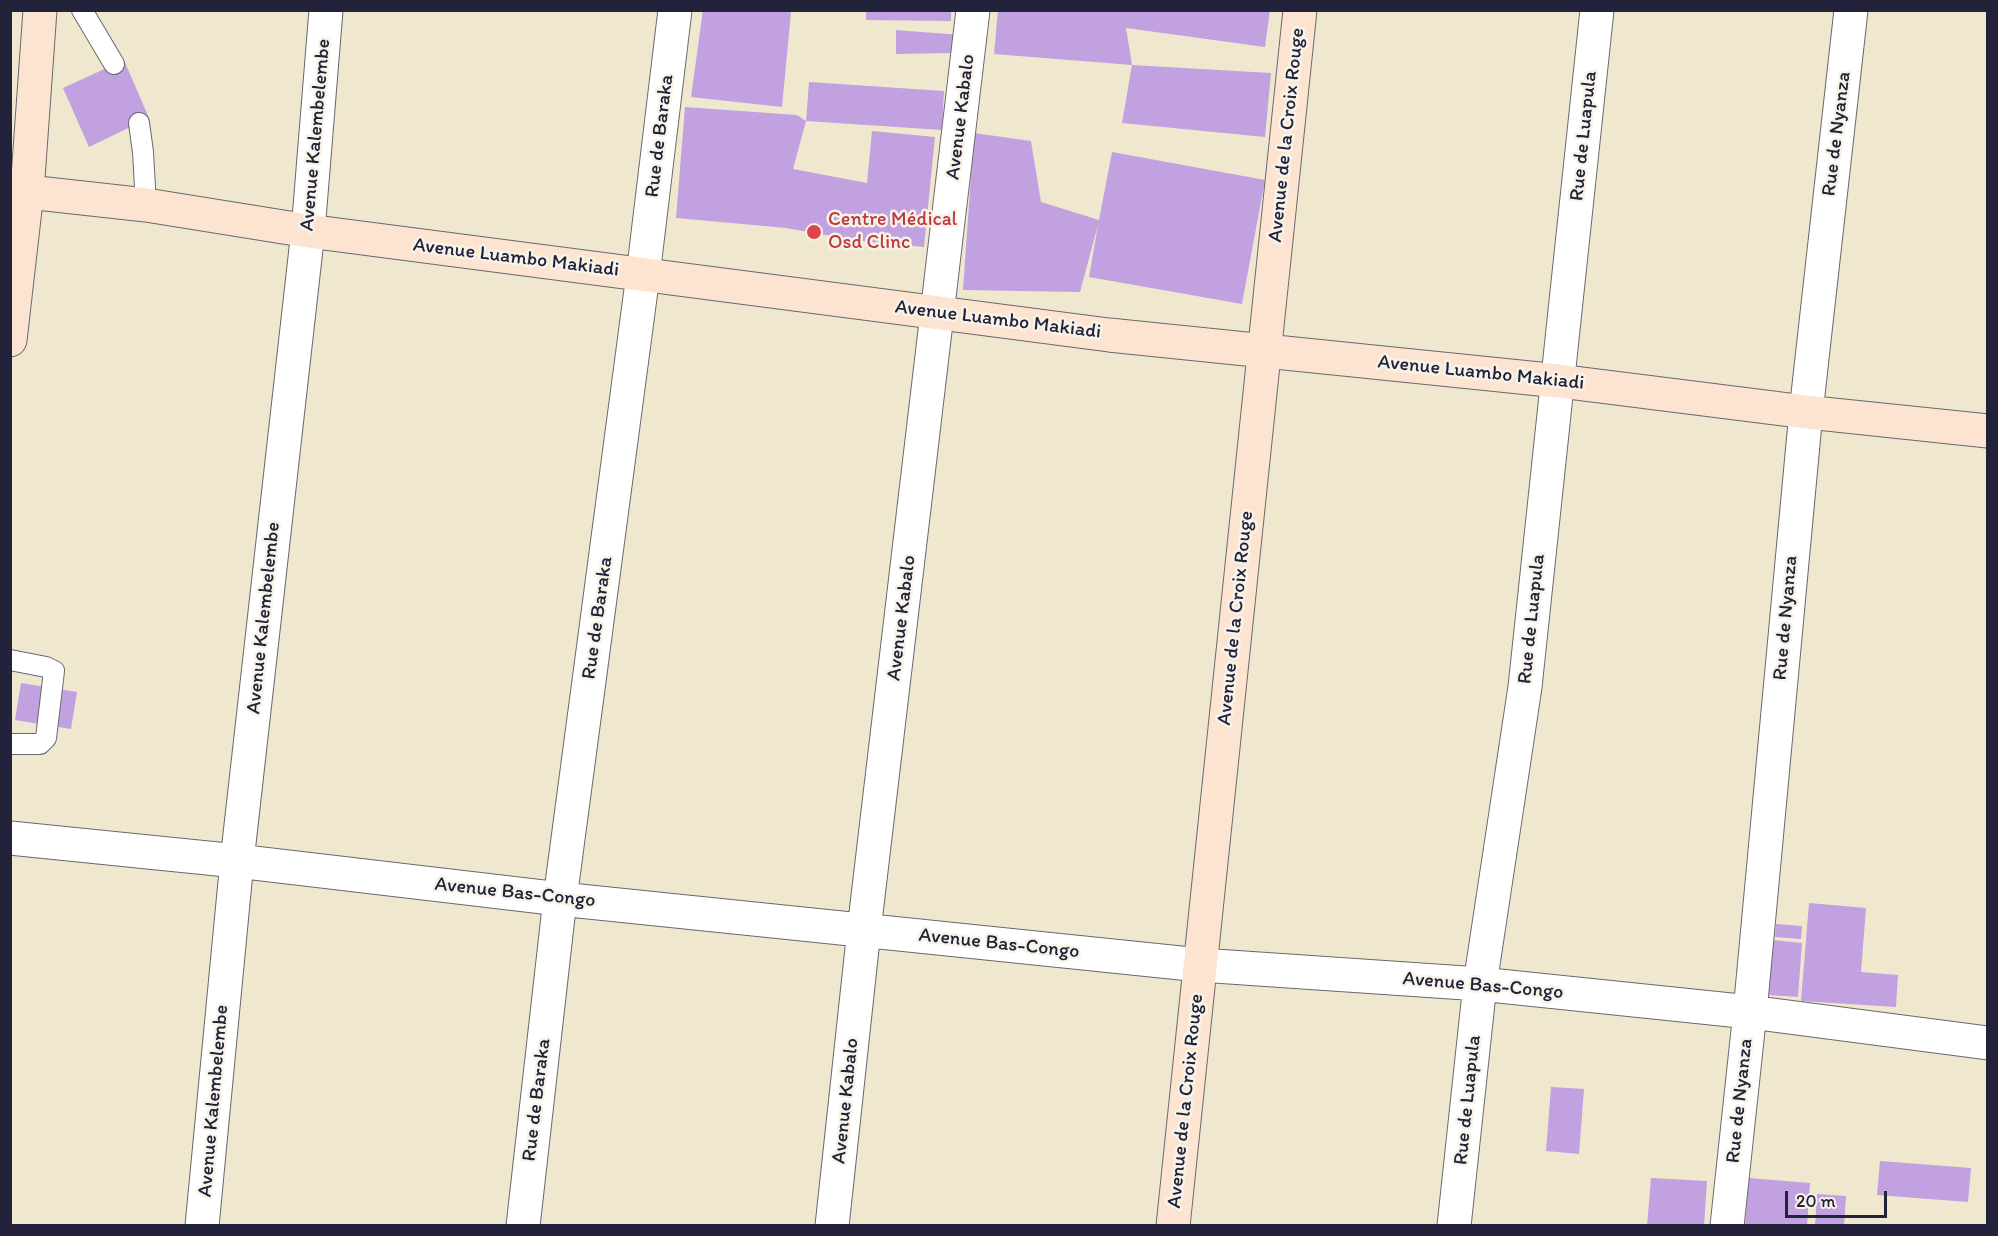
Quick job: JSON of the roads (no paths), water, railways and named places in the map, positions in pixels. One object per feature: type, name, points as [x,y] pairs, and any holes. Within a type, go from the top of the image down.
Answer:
[{"type":"main road","points":[[10,340],[19,191],[40,10]]},
{"type":"main road","name":"Avenue de la Croix Rouge","points":[[1173,1226],[1300,10]]},
{"type":"main road","name":"Avenue Luambo Makiadi","points":[[19,191],[146,205],[308,231],[1108,335],[1558,381],[1806,412],[1988,431]]},
{"type":"street","name":"Avenue Kalembelembe","points":[[202,1226],[237,861],[308,231],[326,10]]},
{"type":"street","name":"Rue de Baraka","points":[[523,1226],[560,899],[643,275],[675,10]]},
{"type":"street","name":"Avenue Kabalo","points":[[832,1226],[864,930],[939,313],[973,10]]},
{"type":"street","name":"Rue de Luapula","points":[[1454,1226],[1480,984],[1525,687],[1597,10]]},
{"type":"street","name":"Rue de Nyanza","points":[[1727,1226],[1750,1012],[1806,412],[1851,10]]},
{"type":"street","name":"Avenue Bas-Congo","points":[[10,838],[237,861],[560,899],[1200,965],[1480,984],[1750,1012],[1988,1042]]},
{"type":"lane","points":[[82,10],[114,64]]},
{"type":"lane","points":[[139,123],[146,205]]},
{"type":"lane","points":[[10,660],[46,667],[54,671],[46,738],[40,744],[10,744]]},
{"type":"place","name":"Centre Médical Osd Clinc","points":[[814,232]]}]
